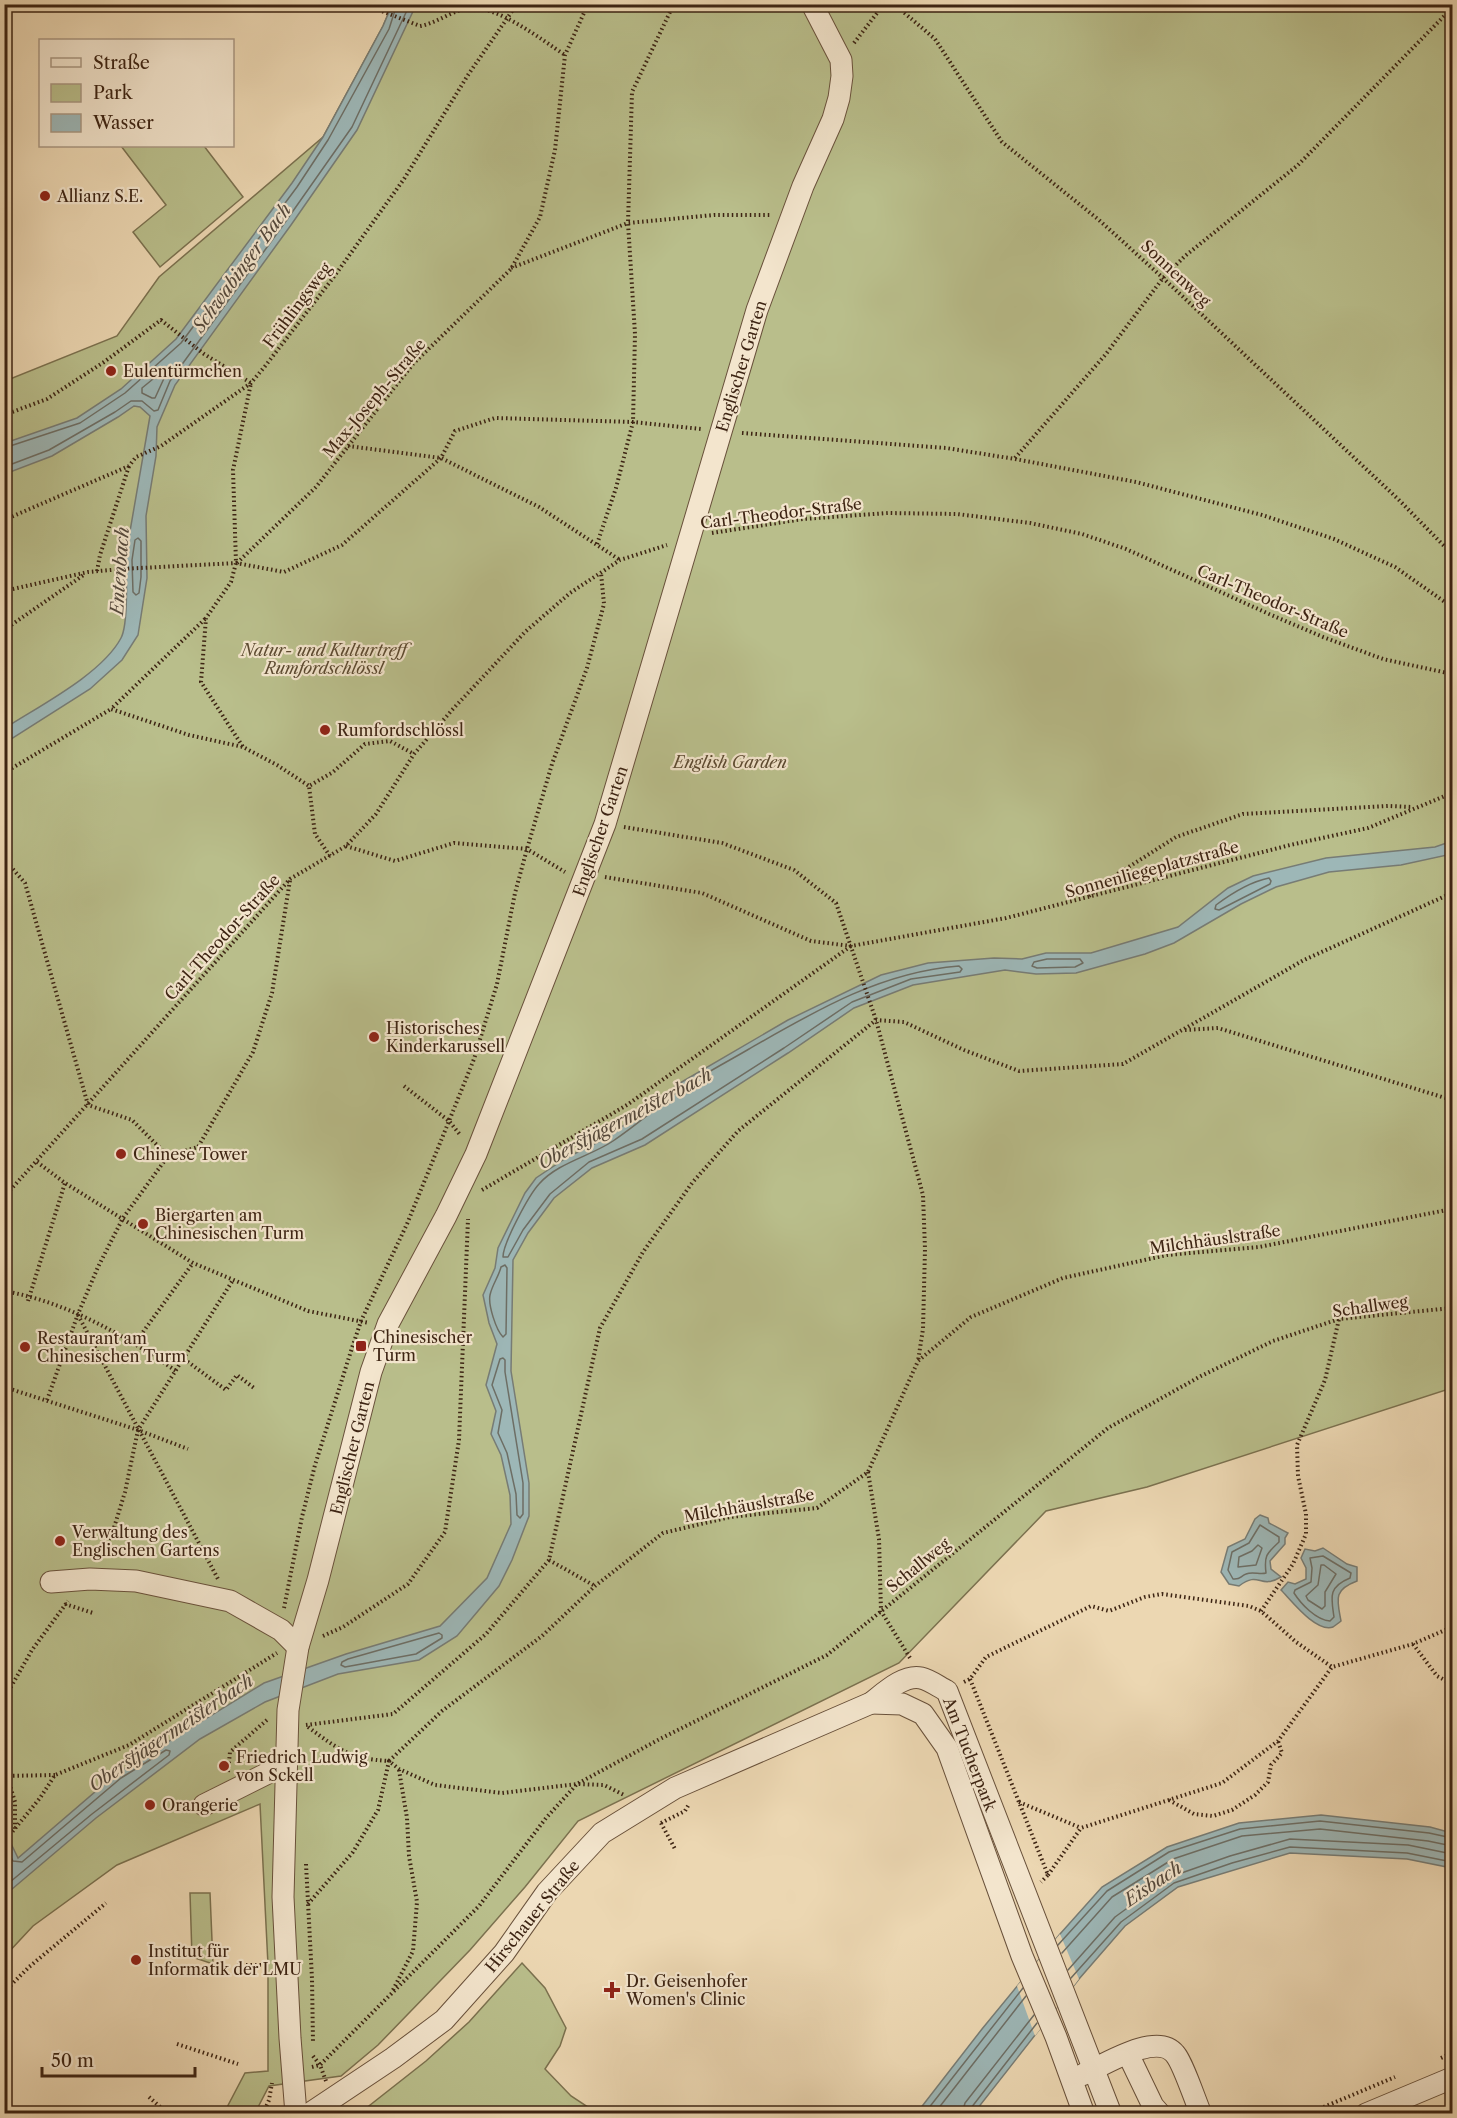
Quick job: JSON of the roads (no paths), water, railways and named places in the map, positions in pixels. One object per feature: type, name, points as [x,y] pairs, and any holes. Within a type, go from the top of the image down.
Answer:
[{"type":"street","name":"Englischer Garten","points":[[286,1764],[288,1700],[297,1655],[371,1372],[388,1324],[446,1216],[476,1154],[605,824],[757,310],[839,98],[842,76],[841,60],[812,4]]},
{"type":"street","points":[[51,1582],[90,1579],[136,1581],[230,1601],[281,1630],[297,1655]]},
{"type":"street","name":"Am Tucherpark","points":[[871,1702],[895,1685],[910,1678],[921,1678],[947,1691],[1111,2114]]},
{"type":"street","name":"Am Tucherpark","points":[[871,1702],[902,1704],[923,1714],[947,1748],[1022,1956],[1056,2037],[1084,2114]]},
{"type":"street","name":"Hirschauer Straße","points":[[309,2114],[444,2020],[504,1953],[547,1892],[602,1833],[675,1788],[871,1702]]},
{"type":"street","points":[[204,1804],[286,1764],[283,1898],[296,2114]]},
{"type":"street","points":[[1071,2079],[1148,2045],[1166,2046],[1176,2055],[1201,2114]]},
{"type":"street","points":[[1128,2054],[1153,2106],[1160,2114]]},
{"type":"street","points":[[1366,2114],[1452,2078]]},
{"type":"water","name":"Schwabinger Bach","points":[[392,5],[416,5],[357,130],[175,385],[157,427],[156,456],[146,516],[147,578],[138,635],[122,660],[90,689],[5,743],[5,728],[85,676],[100,664],[121,638],[126,612],[125,560],[150,416],[140,407],[134,406],[52,456],[5,474],[5,443],[77,418],[121,389],[176,339],[292,183],[323,137]]},
{"type":"water","points":[[1452,841],[1452,854],[1401,865],[1329,872],[1276,887],[1241,904],[1174,943],[1145,954],[1076,973],[1036,974],[1005,970],[913,985],[854,1008],[645,1145],[592,1168],[554,1198],[528,1233],[513,1260],[511,1371],[529,1483],[529,1516],[499,1586],[457,1636],[419,1660],[338,1674],[265,1702],[200,1739],[96,1818],[5,1895],[4,1829],[18,1858],[117,1773],[264,1683],[346,1654],[440,1626],[487,1578],[511,1524],[510,1495],[501,1455],[491,1434],[496,1411],[486,1385],[497,1344],[489,1323],[483,1295],[495,1268],[498,1248],[525,1193],[536,1178],[566,1158],[608,1137],[680,1083],[788,1020],[881,975],[928,963],[994,958],[1022,959],[1046,953],[1091,953],[1178,927],[1228,888],[1253,876],[1326,858],[1435,847]]},
{"type":"water","points":[[1260,1515],[1268,1518],[1269,1523],[1288,1533],[1285,1544],[1270,1561],[1271,1569],[1281,1577],[1268,1582],[1251,1580],[1239,1586],[1229,1584],[1221,1572],[1228,1547],[1245,1539],[1255,1519]]},
{"type":"water","points":[[1323,1548],[1347,1564],[1357,1567],[1357,1581],[1349,1584],[1338,1596],[1341,1621],[1333,1627],[1326,1628],[1312,1621],[1281,1590],[1288,1582],[1295,1584],[1306,1579],[1306,1568],[1301,1558],[1305,1549],[1315,1551]]},
{"type":"water","name":"Eisbach","points":[[1321,1815],[1430,1827],[1452,1833],[1452,1868],[1407,1859],[1290,1853],[1178,1887],[1125,1926],[1079,1979],[974,2113],[916,2114],[982,2029],[1102,1887],[1167,1847],[1239,1823]]},
{"type":"place","name":"Allianz S.E.","points":[[45,196]]},
{"type":"place","name":"Eulentürmchen","points":[[111,371]]},
{"type":"place","name":"Rumfordschlössl","points":[[325,730]]},
{"type":"place","name":"Historisches Kinderkarussell","points":[[374,1037]]},
{"type":"place","name":"Chinese Tower","points":[[121,1154]]},
{"type":"place","name":"Biergarten am Chinesischen Turm","points":[[143,1224]]},
{"type":"place","name":"Chinesischer Turm","points":[[361,1346]]},
{"type":"place","name":"Restaurant am Chinesischen Turm","points":[[25,1347]]},
{"type":"place","name":"Verwaltung des Englischen Gartens","points":[[60,1541]]},
{"type":"place","name":"Friedrich Ludwig von Sckell","points":[[224,1766]]},
{"type":"place","name":"Orangerie","points":[[150,1805]]},
{"type":"place","name":"Institut für Informatik der LMU","points":[[136,1960]]},
{"type":"place","name":"Dr. Geisenhofer Women's Clinic","points":[[612,1990]]},
{"type":"water label","name":"Entenbach","points":[[120,571]]},
{"type":"water label","name":"Oberstjägermeisterbach","points":[[625,1119]]},
{"type":"water label","name":"Oberstjägermeisterbach","points":[[171,1733]]},
{"type":"park label","name":"Natur- und Kulturtreff Rumfordschlössl","points":[[324,659]]},
{"type":"park label","name":"English Garden","points":[[730,762]]}]
